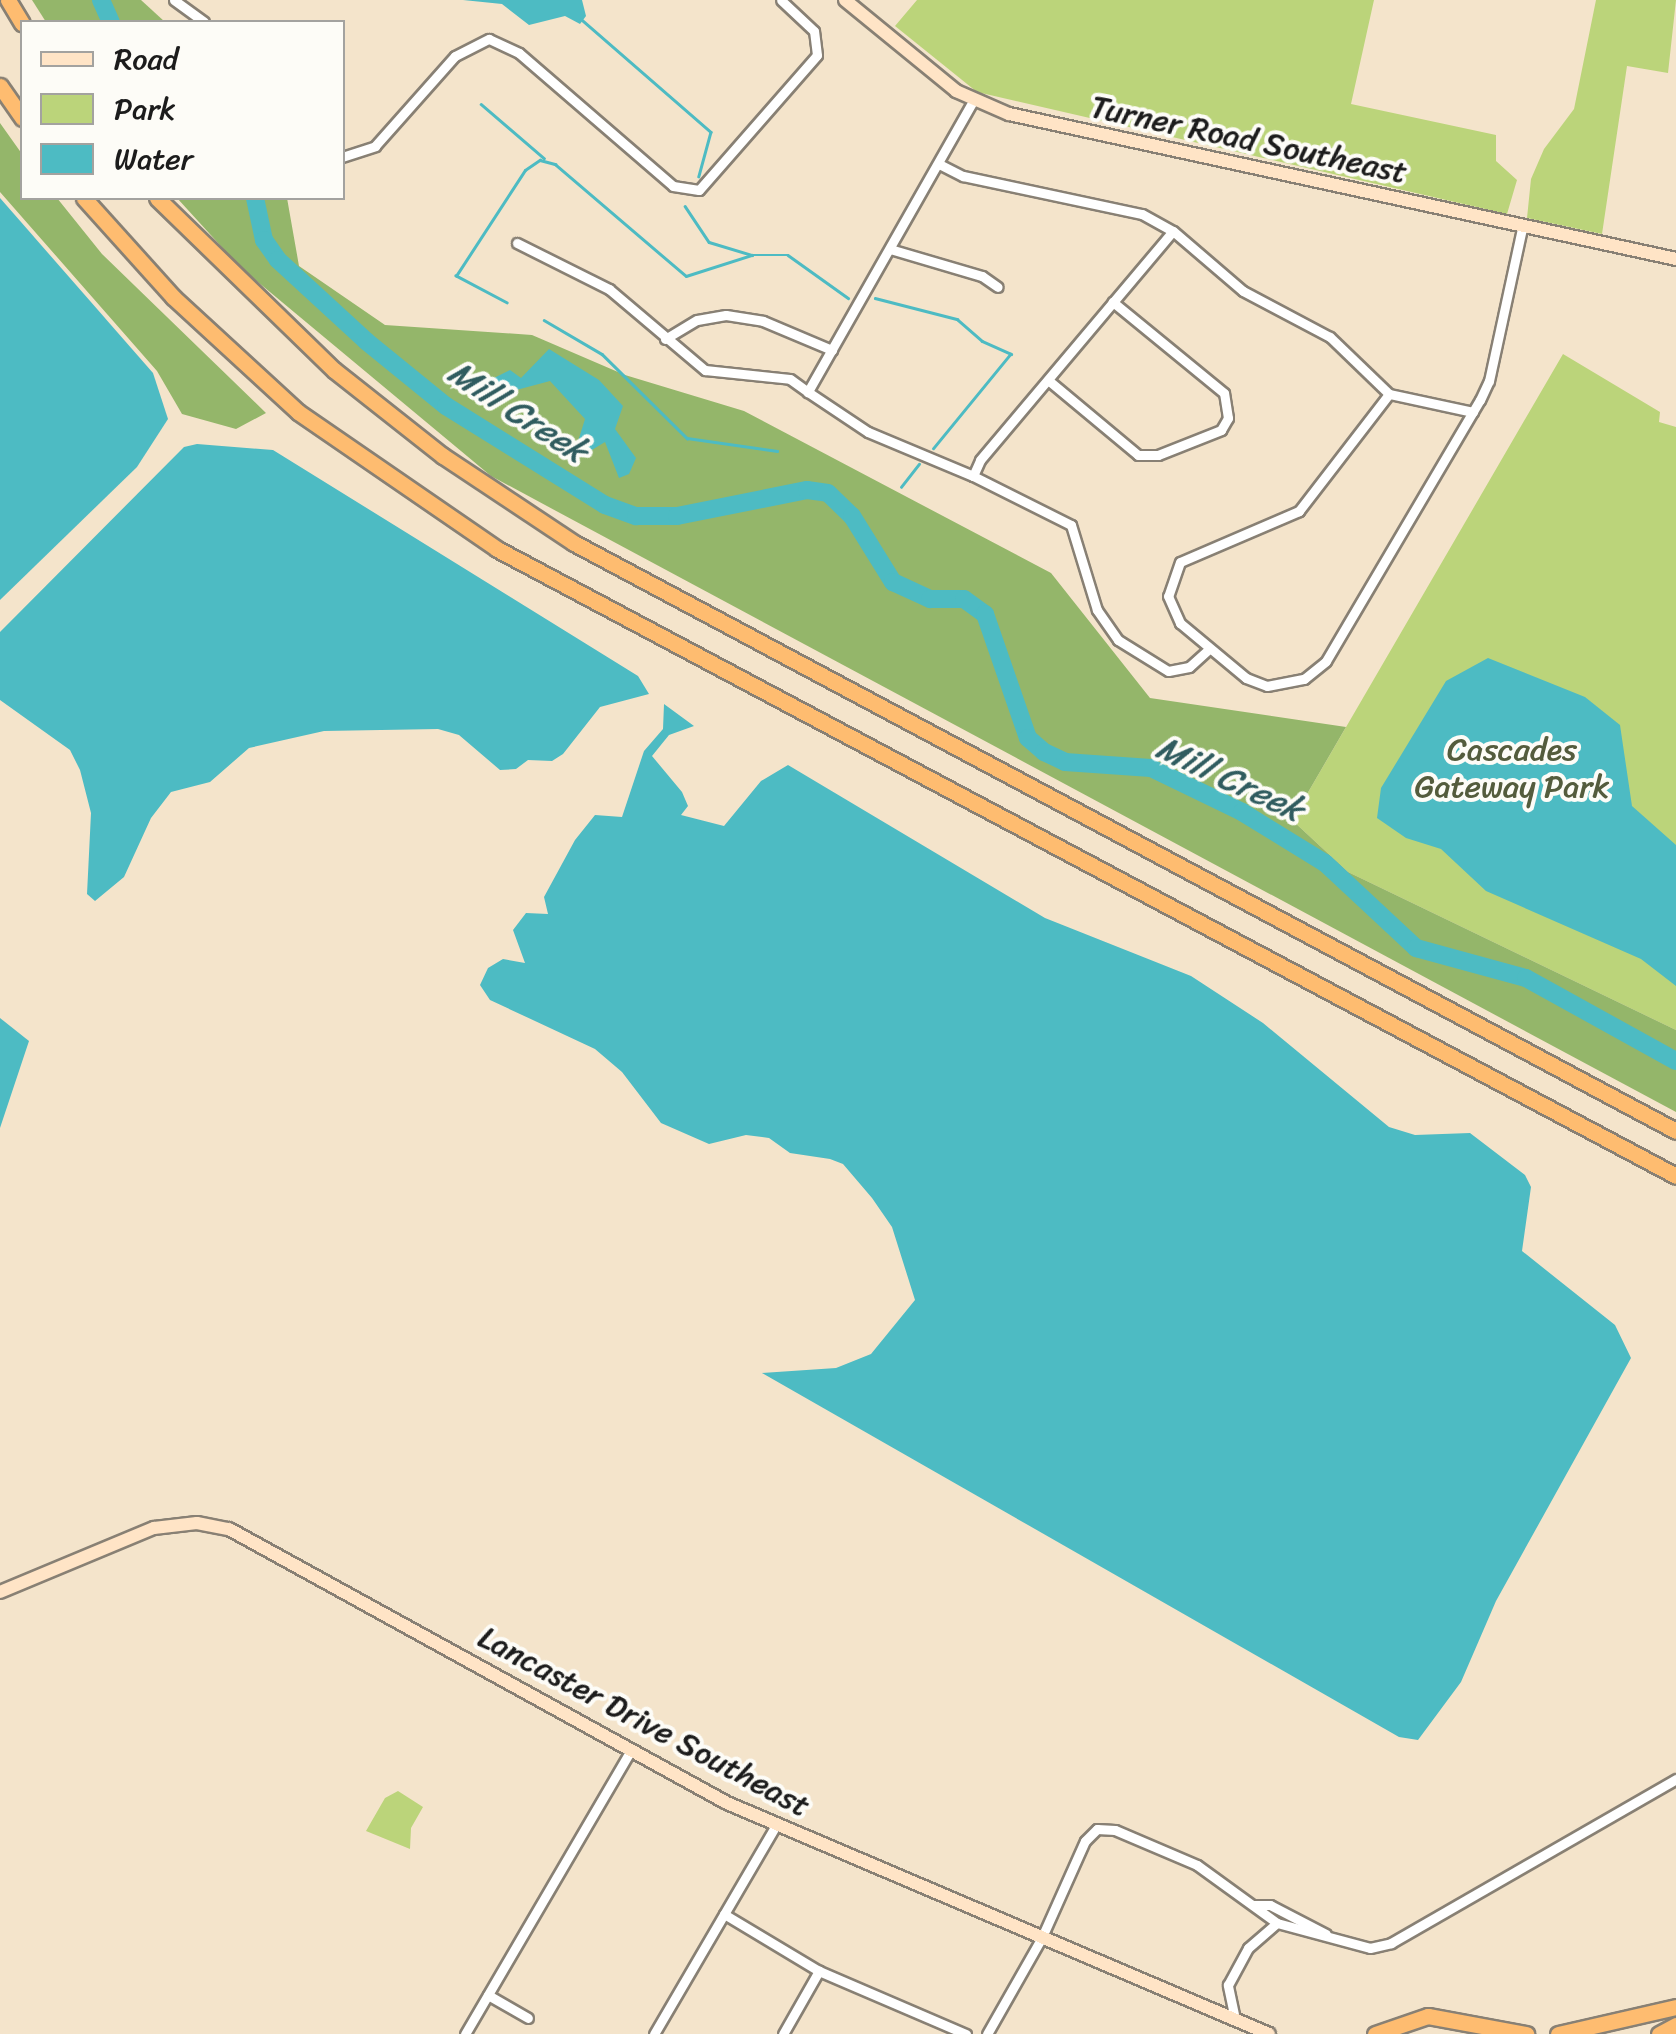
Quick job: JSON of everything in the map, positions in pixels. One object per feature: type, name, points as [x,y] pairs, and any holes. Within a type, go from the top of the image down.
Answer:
[{"type":"highway","points":[[0,86],[20,115]]},
{"type":"highway","points":[[86,200],[173,297],[298,412],[497,548],[1676,1176]]},
{"type":"highway","points":[[159,200],[334,370],[442,456],[574,543],[1676,1131]]},
{"type":"highway","points":[[1558,2034],[1676,2007]]},
{"type":"highway","points":[[1375,2034],[1409,2017],[1428,2016],[1526,2034]]},
{"type":"highway","points":[[1658,2034],[1676,2025]]},
{"type":"main road","name":"Turner Road Southeast","points":[[845,0],[973,101],[1040,122],[1676,258]]},
{"type":"main road","name":"Lancaster Drive Southeast","points":[[0,1592],[154,1528],[221,1527],[630,1752],[776,1825],[1269,2034]]},
{"type":"street","points":[[174,0],[201,20]]},
{"type":"street","points":[[345,157],[376,146],[455,56],[489,39],[520,53],[673,186],[699,190],[817,55],[814,31],[782,0]]},
{"type":"street","points":[[808,392],[973,101]]},
{"type":"street","points":[[939,164],[963,176],[1142,214],[1172,231],[1244,291],[1330,338],[1390,394],[1473,412]]},
{"type":"street","points":[[1390,394],[1299,511],[1192,554],[1173,572],[1168,596],[1173,611],[1208,649],[1267,686],[1315,673],[1473,412],[1494,363],[1522,228]]},
{"type":"street","points":[[974,476],[1172,231]]},
{"type":"street","points":[[518,243],[594,279],[705,370],[790,379],[868,432],[974,476],[1071,525],[1097,610],[1140,657],[1181,670],[1208,649]]},
{"type":"street","points":[[890,250],[982,276],[998,287]]},
{"type":"street","points":[[1048,380],[1138,454],[1158,456],[1221,430],[1228,418],[1224,393],[1114,302]]},
{"type":"street","points":[[665,339],[697,320],[726,315],[762,321],[832,350]]},
{"type":"street","points":[[466,2034],[630,1752]]},
{"type":"street","points":[[987,2034],[1042,1937],[1084,1841],[1102,1827],[1197,1865],[1278,1923],[1370,1948],[1390,1943],[1676,1779]]},
{"type":"street","points":[[654,2034],[776,1825]]},
{"type":"street","points":[[1254,1905],[1270,1905],[1332,1938]]},
{"type":"street","points":[[724,1914],[819,1971],[966,2034]]},
{"type":"street","points":[[1235,2019],[1228,1984],[1248,1948],[1278,1923]]},
{"type":"street","points":[[783,2034],[819,1971]]},
{"type":"street","points":[[488,1995],[528,2018]]},
{"type":"green space","points":[[32,0],[141,0],[163,20],[45,20]]},
{"type":"green space","points":[[917,0],[1374,0],[1351,104],[1496,135],[1496,161],[1517,180],[1507,214],[977,92],[895,26]]},
{"type":"green space","points":[[1596,0],[1676,0],[1668,73],[1627,66],[1602,234],[1527,218],[1531,179],[1544,149],[1574,109]]},
{"type":"green space","points":[[0,123],[20,151],[20,200],[59,200],[102,254],[266,413],[236,429],[182,414],[157,371],[0,192]]},
{"type":"green space","points":[[179,200],[287,200],[299,266],[385,325],[532,335],[625,375],[744,411],[1051,573],[1150,698],[1346,727],[1292,820],[1348,872],[1676,1030],[1676,1112],[491,476],[240,267]]},
{"type":"green space","name":"Cascades Gateway Park","points":[[1563,354],[1660,412],[1659,422],[1676,427],[1676,1030],[1348,872],[1292,820]]},
{"type":"green space","points":[[398,1791],[423,1807],[411,1828],[410,1849],[366,1831],[385,1798]]},
{"type":"water","points":[[463,0],[582,0],[586,16],[580,24],[565,16],[529,25],[502,4]]},
{"type":"water","points":[[0,198],[153,373],[168,419],[137,467],[0,600]]},
{"type":"water","points":[[549,349],[599,380],[623,406],[615,429],[636,458],[629,474],[619,478],[605,442],[582,456],[574,454],[585,419],[550,381],[490,397],[490,380],[510,370],[521,378]]},
{"type":"water","points":[[197,444],[273,450],[638,676],[649,694],[600,707],[563,754],[552,761],[528,760],[516,769],[500,770],[459,735],[438,729],[324,731],[249,748],[210,782],[171,792],[151,818],[124,877],[95,901],[87,894],[91,813],[80,770],[70,750],[0,700],[0,632],[184,447]]},
{"type":"water","points":[[1488,658],[1585,697],[1620,725],[1632,806],[1676,845],[1676,986],[1641,959],[1486,891],[1441,849],[1406,838],[1377,818],[1381,788],[1446,681]]},
{"type":"water","points":[[664,704],[694,726],[669,735],[652,756],[682,792],[688,806],[681,815],[724,826],[761,781],[788,765],[1045,918],[1191,976],[1263,1023],[1389,1127],[1415,1135],[1470,1133],[1525,1175],[1531,1187],[1522,1251],[1615,1325],[1631,1358],[1496,1601],[1461,1682],[1418,1740],[1399,1737],[762,1373],[836,1368],[871,1354],[915,1300],[892,1227],[872,1198],[843,1164],[830,1159],[790,1153],[769,1138],[746,1135],[709,1144],[661,1123],[622,1072],[595,1049],[490,1000],[480,985],[488,968],[503,959],[525,963],[513,930],[526,913],[548,914],[544,897],[575,840],[595,815],[622,817],[644,751],[663,729]]},
{"type":"water","points":[[0,1018],[29,1041],[0,1128]]},
{"type":"waterway","name":"Mill Creek","points":[[101,0],[110,20]]},
{"type":"waterway","points":[[581,19],[711,132],[699,176]]},
{"type":"waterway","points":[[481,104],[544,158]]},
{"type":"waterway","points":[[507,303],[456,276],[525,170],[540,160],[555,164],[686,276],[752,255]]},
{"type":"waterway","name":"Mill Creek","points":[[255,200],[264,240],[278,260],[366,341],[446,406],[605,505],[636,516],[677,516],[807,490],[828,493],[852,516],[893,582],[930,599],[964,599],[985,614],[1028,738],[1044,752],[1065,762],[1151,768],[1242,812],[1325,863],[1416,948],[1526,978],[1676,1061]]},
{"type":"waterway","points":[[685,206],[709,242],[752,255],[788,255],[848,298]]},
{"type":"waterway","points":[[875,298],[957,319],[982,341],[1011,354],[934,448]]},
{"type":"waterway","points":[[544,320],[602,354],[687,438],[777,451]]},
{"type":"waterway","points":[[901,487],[919,464]]}]
